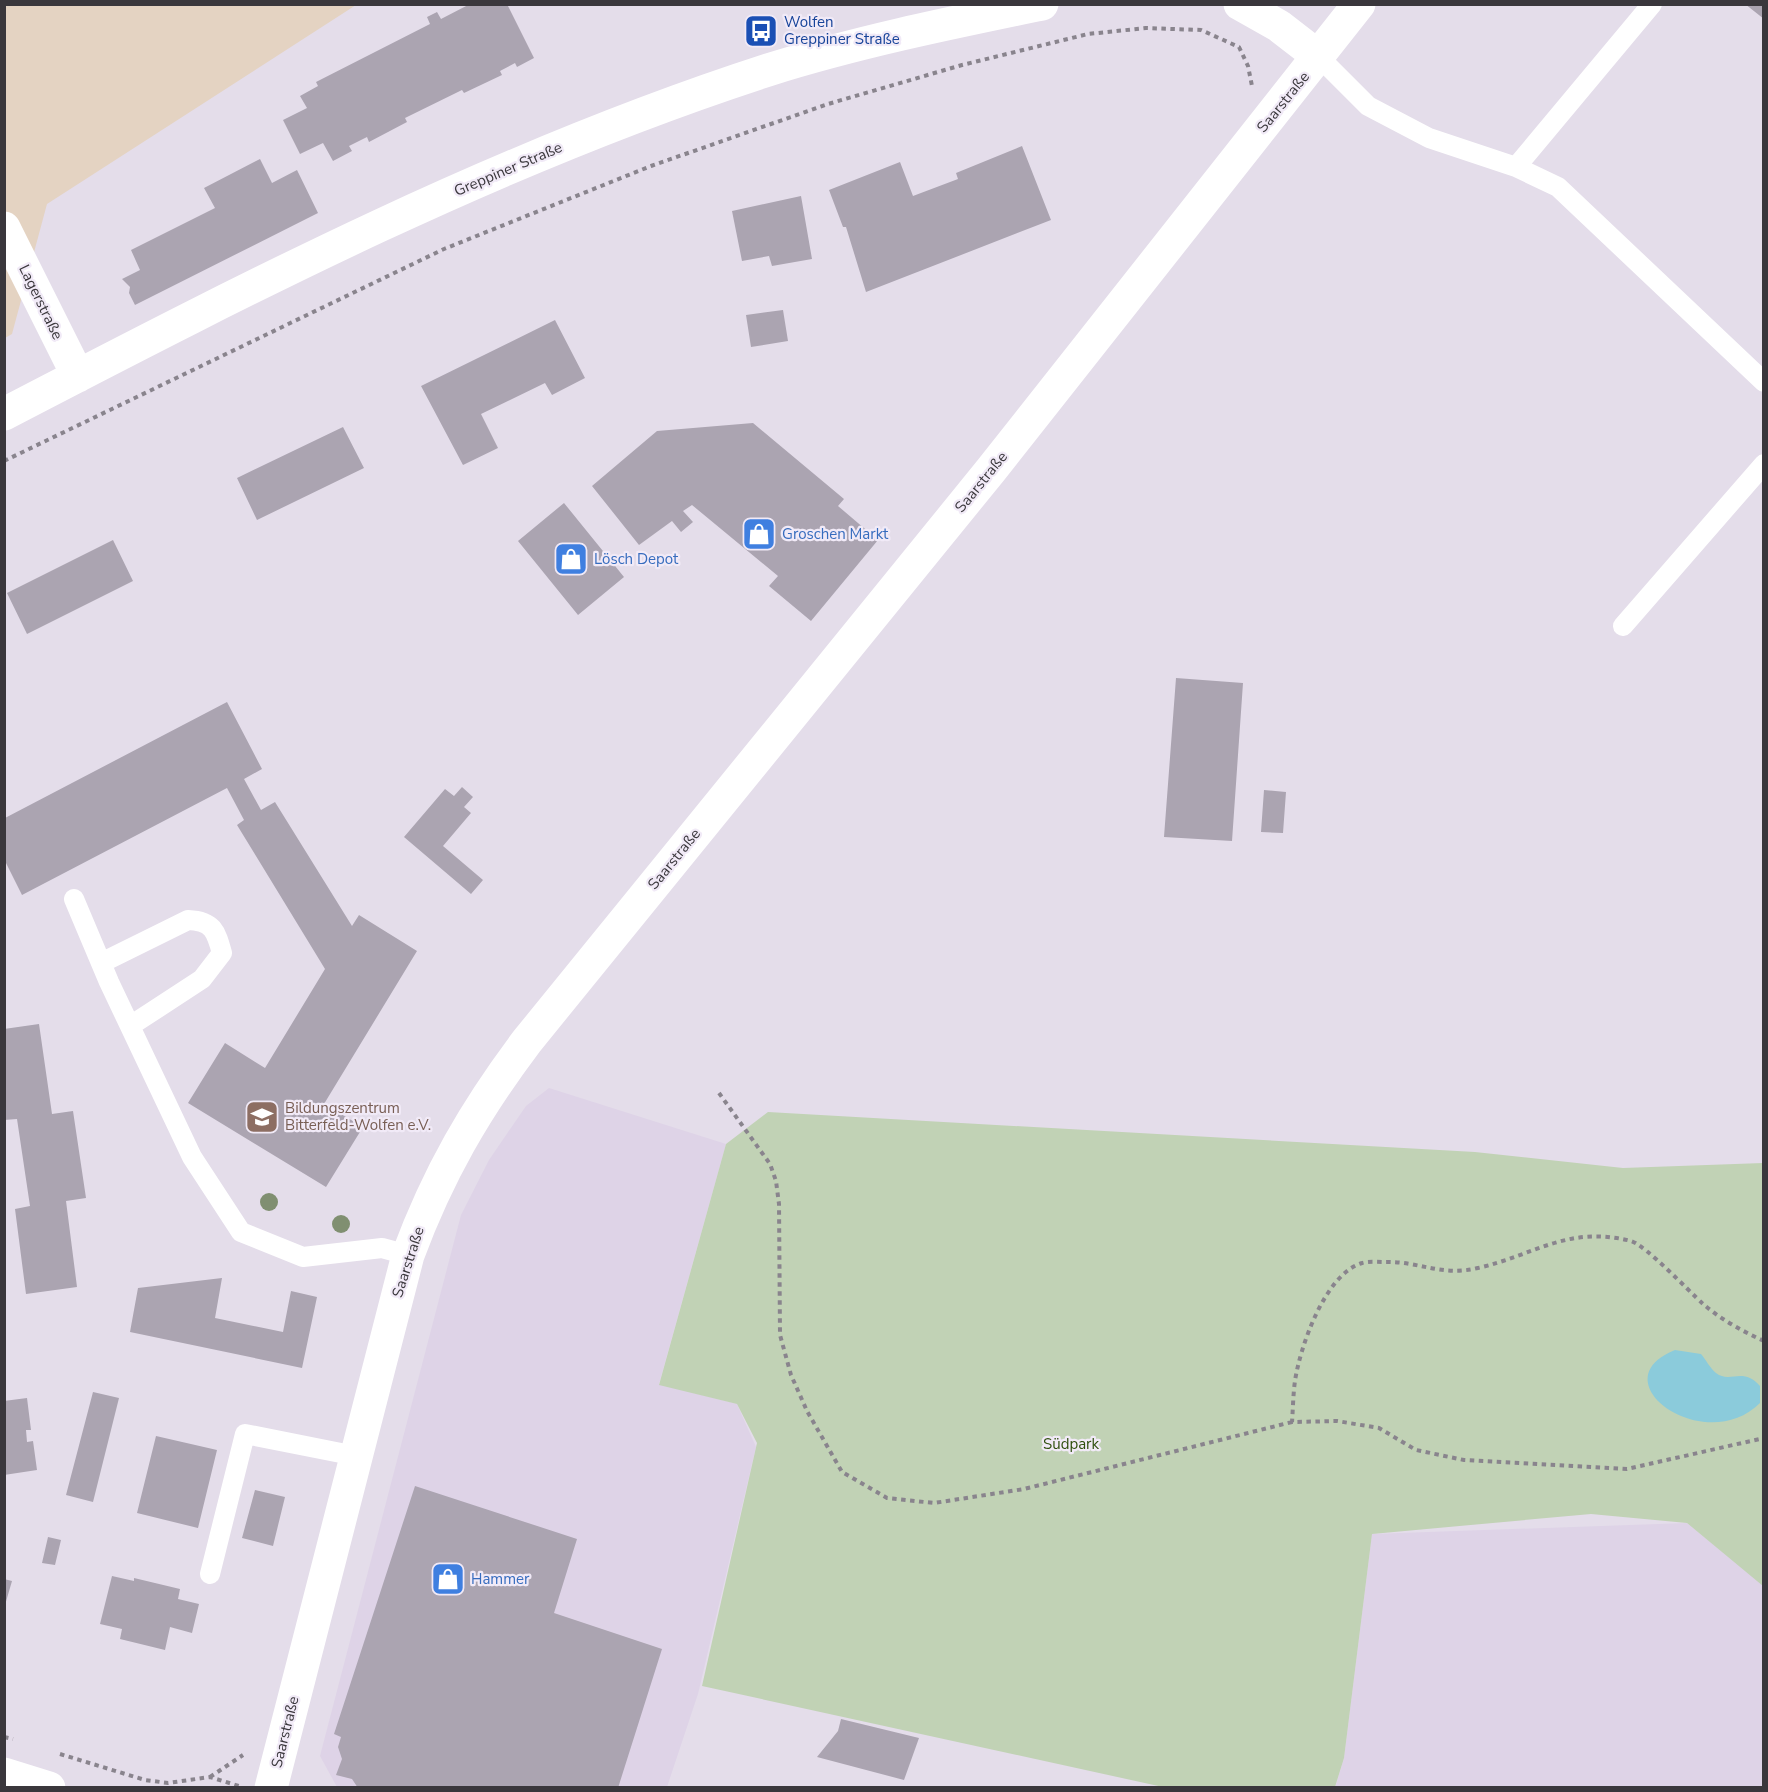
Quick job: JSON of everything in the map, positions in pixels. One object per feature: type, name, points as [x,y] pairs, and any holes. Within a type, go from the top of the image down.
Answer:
[{"type":"street","name":"Greppiner Straße","points":[[4,414],[436,200],[657,109],[820,55],[1042,4]]},
{"type":"street","points":[[1240,4],[1279,26],[1319,57]]},
{"type":"street","name":"Saarstraße","points":[[271,1788],[408,1255],[425,1210],[457,1144],[488,1093],[527,1041],[998,461],[1359,4]]},
{"type":"street","name":"Lagerstraße","points":[[4,228],[78,376]]},
{"type":"street","points":[[4,1774],[49,1788]]},
{"type":"lane","points":[[1516,167],[1652,4]]},
{"type":"lane","points":[[1319,57],[1368,106],[1429,138],[1516,167],[1558,187],[1764,382]]},
{"type":"lane","points":[[1623,626],[1764,464]]},
{"type":"lane","points":[[74,898],[101,963],[192,1157],[241,1232],[303,1257],[382,1248],[408,1255]]},
{"type":"lane","points":[[101,963],[188,920],[203,921],[216,932],[222,954],[202,979],[130,1026]]},
{"type":"lane","points":[[210,1574],[245,1434],[356,1456]]},
{"type":"path","points":[[4,461],[444,249],[651,166],[839,101],[962,65],[1088,34],[1146,28],[1201,30],[1239,47],[1248,66],[1253,91]]},
{"type":"path","points":[[719,1093],[770,1164],[776,1181],[779,1204],[780,1335],[791,1376],[807,1411],[842,1472],[886,1498],[934,1503],[1024,1489],[1292,1422],[1337,1420],[1379,1428],[1416,1450],[1464,1460],[1628,1469],[1764,1438]]},
{"type":"path","points":[[1292,1422],[1295,1381],[1314,1316],[1340,1277],[1361,1263],[1412,1263],[1432,1270],[1456,1273],[1502,1262],[1574,1236],[1633,1241],[1679,1278],[1702,1303],[1730,1324],[1764,1341]]},
{"type":"path","points":[[4,1737],[15,1740]]},
{"type":"path","points":[[210,1777],[242,1755],[247,1748]]},
{"type":"path","points":[[59,1753],[145,1780],[168,1783],[210,1777],[245,1788]]},
{"type":"shaded area","points":[[5,5],[356,5],[47,204],[12,334],[5,338]]},
{"type":"shaded area","points":[[549,1088],[726,1144],[659,1384],[737,1404],[756,1447],[698,1694],[667,1787],[337,1787],[320,1756],[461,1215],[489,1160],[526,1106]]},
{"type":"shaded area","points":[[1687,1523],[1764,1586],[1763,1787],[1335,1788],[1344,1758],[1372,1534]]},
{"type":"green space","name":"Südpark","points":[[768,1112],[1475,1152],[1623,1168],[1763,1163],[1763,1586],[1687,1523],[1591,1514],[1372,1534],[1344,1758],[1335,1787],[1163,1787],[702,1686],[757,1443],[737,1404],[659,1385],[726,1144]]},
{"type":"water","points":[[1675,1350],[1701,1354],[1714,1371],[1721,1376],[1742,1376],[1754,1380],[1760,1386],[1760,1403],[1737,1418],[1713,1422],[1688,1419],[1668,1409],[1653,1395],[1648,1379],[1654,1363]]},
{"type":"building","points":[[470,4],[507,4],[534,58],[517,67],[515,63],[500,71],[502,75],[464,93],[462,90],[405,118],[407,122],[369,142],[367,137],[349,146],[352,151],[333,161],[323,143],[300,154],[283,120],[307,108],[300,96],[318,86],[316,82],[430,24],[427,17],[437,12],[441,19]]},
{"type":"building","points":[[1745,4],[1764,4],[1764,19]]},
{"type":"building","points":[[1022,146],[1051,220],[866,292],[846,227],[843,227],[829,190],[900,162],[913,196],[958,179],[956,173]]},
{"type":"building","points":[[260,159],[272,183],[297,170],[318,213],[135,305],[129,293],[130,287],[122,279],[140,270],[131,250],[215,208],[204,188]]},
{"type":"building","points":[[801,196],[812,259],[772,266],[769,256],[742,261],[732,211]]},
{"type":"building","points":[[783,310],[788,341],[751,347],[746,315]]},
{"type":"building","points":[[555,320],[585,378],[552,395],[545,383],[481,414],[498,448],[463,465],[421,386]]},
{"type":"building","points":[[753,423],[844,499],[838,506],[878,540],[811,621],[769,586],[778,576],[692,505],[683,511],[693,522],[681,532],[672,521],[639,545],[592,486],[657,431]]},
{"type":"building","points":[[343,427],[364,468],[257,520],[237,478]]},
{"type":"building","name":"Lösch Depot","points":[[564,503],[624,577],[578,615],[518,541]]},
{"type":"building","points":[[113,540],[133,581],[27,634],[7,593]]},
{"type":"building","points":[[1176,678],[1243,683],[1232,841],[1164,837]]},
{"type":"building","points":[[227,702],[262,769],[244,779],[261,810],[275,802],[352,926],[359,915],[417,951],[324,1104],[363,1127],[326,1187],[188,1103],[225,1043],[265,1068],[325,969],[237,825],[244,820],[227,788],[22,895],[5,861],[5,818]]},
{"type":"building","points":[[462,787],[473,797],[464,807],[471,813],[443,846],[483,880],[471,894],[404,837],[445,789],[454,796]]},
{"type":"building","points":[[1264,790],[1286,792],[1283,833],[1261,832]]},
{"type":"building","points":[[39,1024],[52,1114],[73,1111],[86,1198],[66,1201],[77,1287],[26,1294],[15,1209],[30,1206],[17,1119],[4,1120],[4,1029]]},
{"type":"building","points":[[222,1278],[215,1318],[283,1332],[291,1291],[317,1297],[302,1368],[130,1332],[138,1288]]},
{"type":"building","points":[[93,1392],[119,1398],[93,1502],[66,1495]]},
{"type":"building","points":[[27,1398],[31,1430],[26,1430],[27,1442],[33,1441],[37,1470],[4,1475],[4,1401]]},
{"type":"building","points":[[156,1436],[217,1450],[198,1528],[137,1513]]},
{"type":"building","points":[[415,1486],[577,1539],[554,1613],[662,1649],[618,1788],[358,1788],[352,1779],[336,1775],[342,1759],[338,1747],[341,1737],[334,1734]]},
{"type":"building","points":[[255,1490],[285,1497],[273,1546],[242,1538]]},
{"type":"building","points":[[48,1537],[61,1540],[55,1565],[42,1563]]},
{"type":"building","points":[[112,1576],[134,1581],[134,1578],[180,1589],[178,1599],[199,1604],[192,1633],[170,1627],[165,1650],[120,1639],[122,1629],[100,1624]]},
{"type":"building","points":[[4,1579],[12,1581],[5,1605],[4,1604]]},
{"type":"building","points":[[841,1719],[919,1738],[904,1780],[817,1757],[838,1731]]},
{"type":"place","name":"Wolfen Greppiner Straße","points":[[761,31]]},
{"type":"place","name":"Groschen Markt","points":[[759,534]]},
{"type":"place","name":"Lösch Depot","points":[[571,559]]},
{"type":"place","name":"Bildungszentrum Bitterfeld-Wolfen e.V.","points":[[262,1117]]},
{"type":"place","name":"Hammer","points":[[448,1579]]}]
